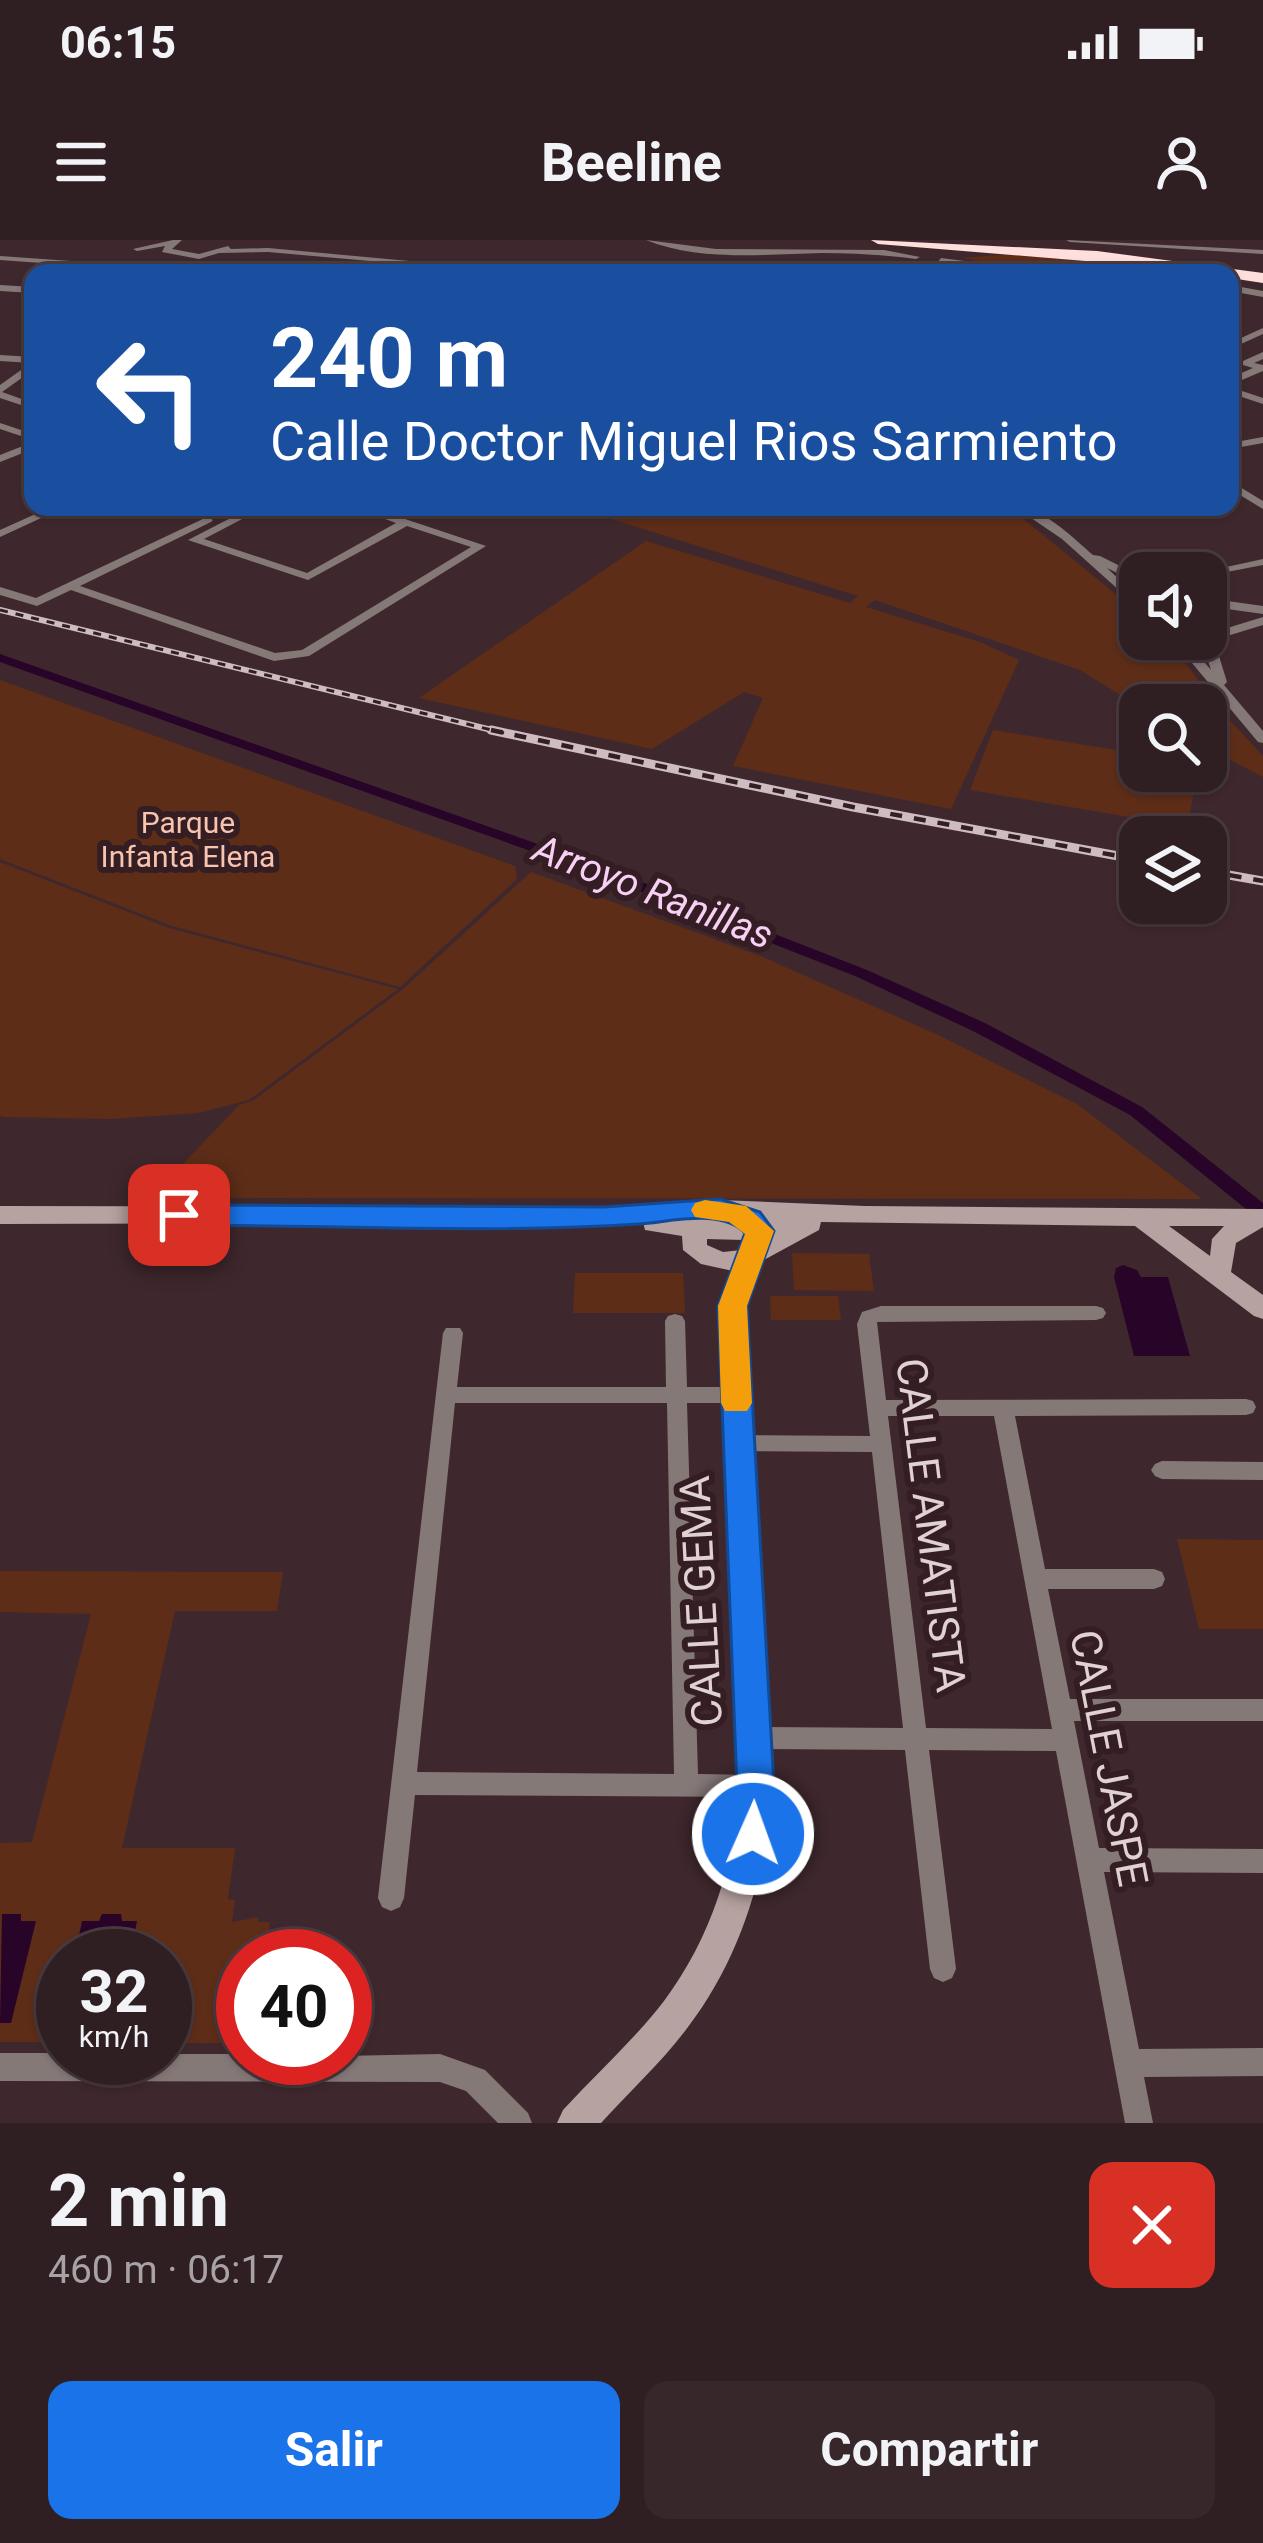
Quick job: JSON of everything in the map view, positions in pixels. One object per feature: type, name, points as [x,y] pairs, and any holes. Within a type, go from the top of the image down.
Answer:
[{"type":"highway","points":[[878,240],[1149,264]]},
{"type":"highway","points":[[959,240],[1260,255]]},
{"type":"highway","points":[[1107,250],[1188,264]]},
{"type":"highway","points":[[942,258],[1037,251]]},
{"type":"street","points":[[650,240],[718,250],[782,243],[888,248],[917,258],[916,264]]},
{"type":"street","points":[[1070,240],[1260,255]]},
{"type":"street","points":[[221,247],[314,254],[326,264]]},
{"type":"street","points":[[338,264],[367,257],[440,264]]},
{"type":"street","points":[[0,258],[85,264]]},
{"type":"street","points":[[928,264],[942,258],[980,264]]},
{"type":"street","points":[[1246,363],[1263,355]]},
{"type":"street","points":[[1239,361],[1262,368],[1239,381]]},
{"type":"street","points":[[0,392],[24,370]]},
{"type":"street","points":[[0,534],[40,516]]},
{"type":"street","points":[[0,591],[37,602],[214,516]]},
{"type":"street","points":[[242,516],[194,540],[308,577],[406,522]]},
{"type":"street","points":[[70,586],[274,657],[305,653],[481,546],[387,516]]},
{"type":"street","points":[[1034,516],[1066,537],[1119,586]]},
{"type":"street","points":[[1054,516],[1066,537]]},
{"type":"street","points":[[1079,549],[1119,570]]},
{"type":"street","points":[[1227,569],[1263,562]]},
{"type":"street","points":[[1227,605],[1263,610]]},
{"type":"street","points":[[1227,632],[1263,622]]},
{"type":"street","points":[[1195,660],[1263,740]]},
{"type":"street","points":[[1213,660],[1230,703]]},
{"type":"street","points":[[720,1209],[750,1220],[756,1243]]},
{"type":"street","points":[[697,1245],[720,1209]]},
{"type":"street","points":[[0,1214],[604,1216],[720,1209],[1141,1217],[1174,1230],[1263,1309]]},
{"type":"street","points":[[604,1216],[697,1245],[729,1263],[756,1243],[811,1224],[866,1215]]},
{"type":"street","points":[[1174,1230],[1258,1218]]},
{"type":"street","points":[[1228,1276],[1224,1239],[1258,1218]]},
{"type":"street","name":"CALLE GEMA","points":[[576,2123],[677,2013],[730,1920],[753,1834],[755,1786],[732,1306],[756,1243]]},
{"type":"street","points":[[697,1245],[732,1306]]},
{"type":"street","name":"CALLE AMATISTA","points":[[943,1969],[869,1317],[881,1312],[1096,1313]]},
{"type":"street","points":[[675,1321],[686,1785]]},
{"type":"street","points":[[392,1898],[453,1333]]},
{"type":"street","points":[[446,1394],[736,1395]]},
{"type":"street","points":[[876,1408],[1246,1407]]},
{"type":"street","name":"CALLE JASPE","points":[[1003,1408],[1139,2123]]},
{"type":"street","points":[[739,1443],[880,1444]]},
{"type":"street","points":[[1162,1471],[1263,1471]]},
{"type":"street","points":[[1036,1579],[1154,1579]]},
{"type":"street","points":[[1060,1710],[1263,1710]]},
{"type":"street","points":[[753,1738],[1066,1740]]},
{"type":"street","points":[[404,1783],[755,1786]]},
{"type":"street","points":[[1089,1860],[1263,1861]]},
{"type":"street","points":[[1126,2063],[1263,2062]]},
{"type":"street","points":[[0,2067],[440,2068],[475,2080],[518,2123]]},
{"type":"green space","points":[[1012,254],[1111,264],[997,264],[961,258]]},
{"type":"green space","points":[[602,516],[1020,516],[1119,597],[1119,660],[1183,660],[1201,684],[1119,684],[1119,694],[1080,670],[875,600],[866,607],[980,642],[1019,660],[951,809],[733,766],[763,698],[744,692],[652,749],[419,698],[646,541],[850,603],[858,596]]},
{"type":"green space","name":"Parque Infanta Elena","points":[[0,680],[515,866],[517,879],[400,987],[172,926],[0,859]]},
{"type":"green space","points":[[1227,717],[1263,756],[1263,777],[1227,758]]},
{"type":"green space","points":[[993,730],[1119,751],[1119,792],[1194,792],[1189,816],[1122,816],[970,790]]},
{"type":"green space","points":[[0,862],[169,928],[398,989],[249,1100],[198,1113],[111,1119],[0,1116]]},
{"type":"green space","points":[[531,872],[763,957],[938,1035],[1077,1104],[1202,1199],[151,1198],[239,1105],[254,1100],[403,989]]},
{"type":"green space","points":[[792,1253],[869,1254],[874,1291],[794,1290]]},
{"type":"green space","points":[[575,1273],[683,1273],[685,1313],[573,1313]]},
{"type":"green space","points":[[770,1296],[838,1296],[841,1320],[771,1320]]},
{"type":"green space","points":[[1177,1539],[1263,1540],[1263,1629],[1199,1629]]},
{"type":"green space","points":[[0,1571],[283,1572],[277,1611],[175,1611],[122,1848],[235,1848],[228,1899],[235,1900],[232,1922],[258,1917],[258,1922],[270,1922],[269,1929],[216,1929],[216,2043],[192,2043],[192,1929],[36,1929],[36,2042],[0,2042],[0,1843],[32,1842],[91,1614],[0,1612]]},
{"type":"shaded area","points":[[1123,1265],[1137,1270],[1141,1277],[1168,1277],[1190,1356],[1134,1356],[1114,1277],[1116,1268]]},
{"type":"shaded area","points":[[2,1914],[21,1914],[21,1921],[36,1921],[11,2023],[0,2023]]},
{"type":"shaded area","points":[[102,1914],[121,1914],[122,1921],[137,1921],[135,1929],[80,1929],[82,1921],[99,1921]]},
{"type":"waterway","name":"Arroyo Ranillas","points":[[0,658],[606,873],[861,973],[979,1027],[1136,1111],[1263,1213]]},
{"type":"railway","points":[[0,610],[497,731]]},
{"type":"railway","points":[[491,730],[497,731]]},
{"type":"railway","points":[[497,731],[853,807],[1119,856]]},
{"type":"railway","points":[[497,731],[504,733]]},
{"type":"railway","points":[[1227,875],[1263,881]]},
{"type":"slow traffic","points":[[705,1210],[736,1213],[760,1231],[732,1306],[736,1403]]},
{"type":"route","points":[[179,1215],[604,1216],[720,1209],[750,1220],[760,1231],[732,1306],[755,1786],[753,1834]]}]
